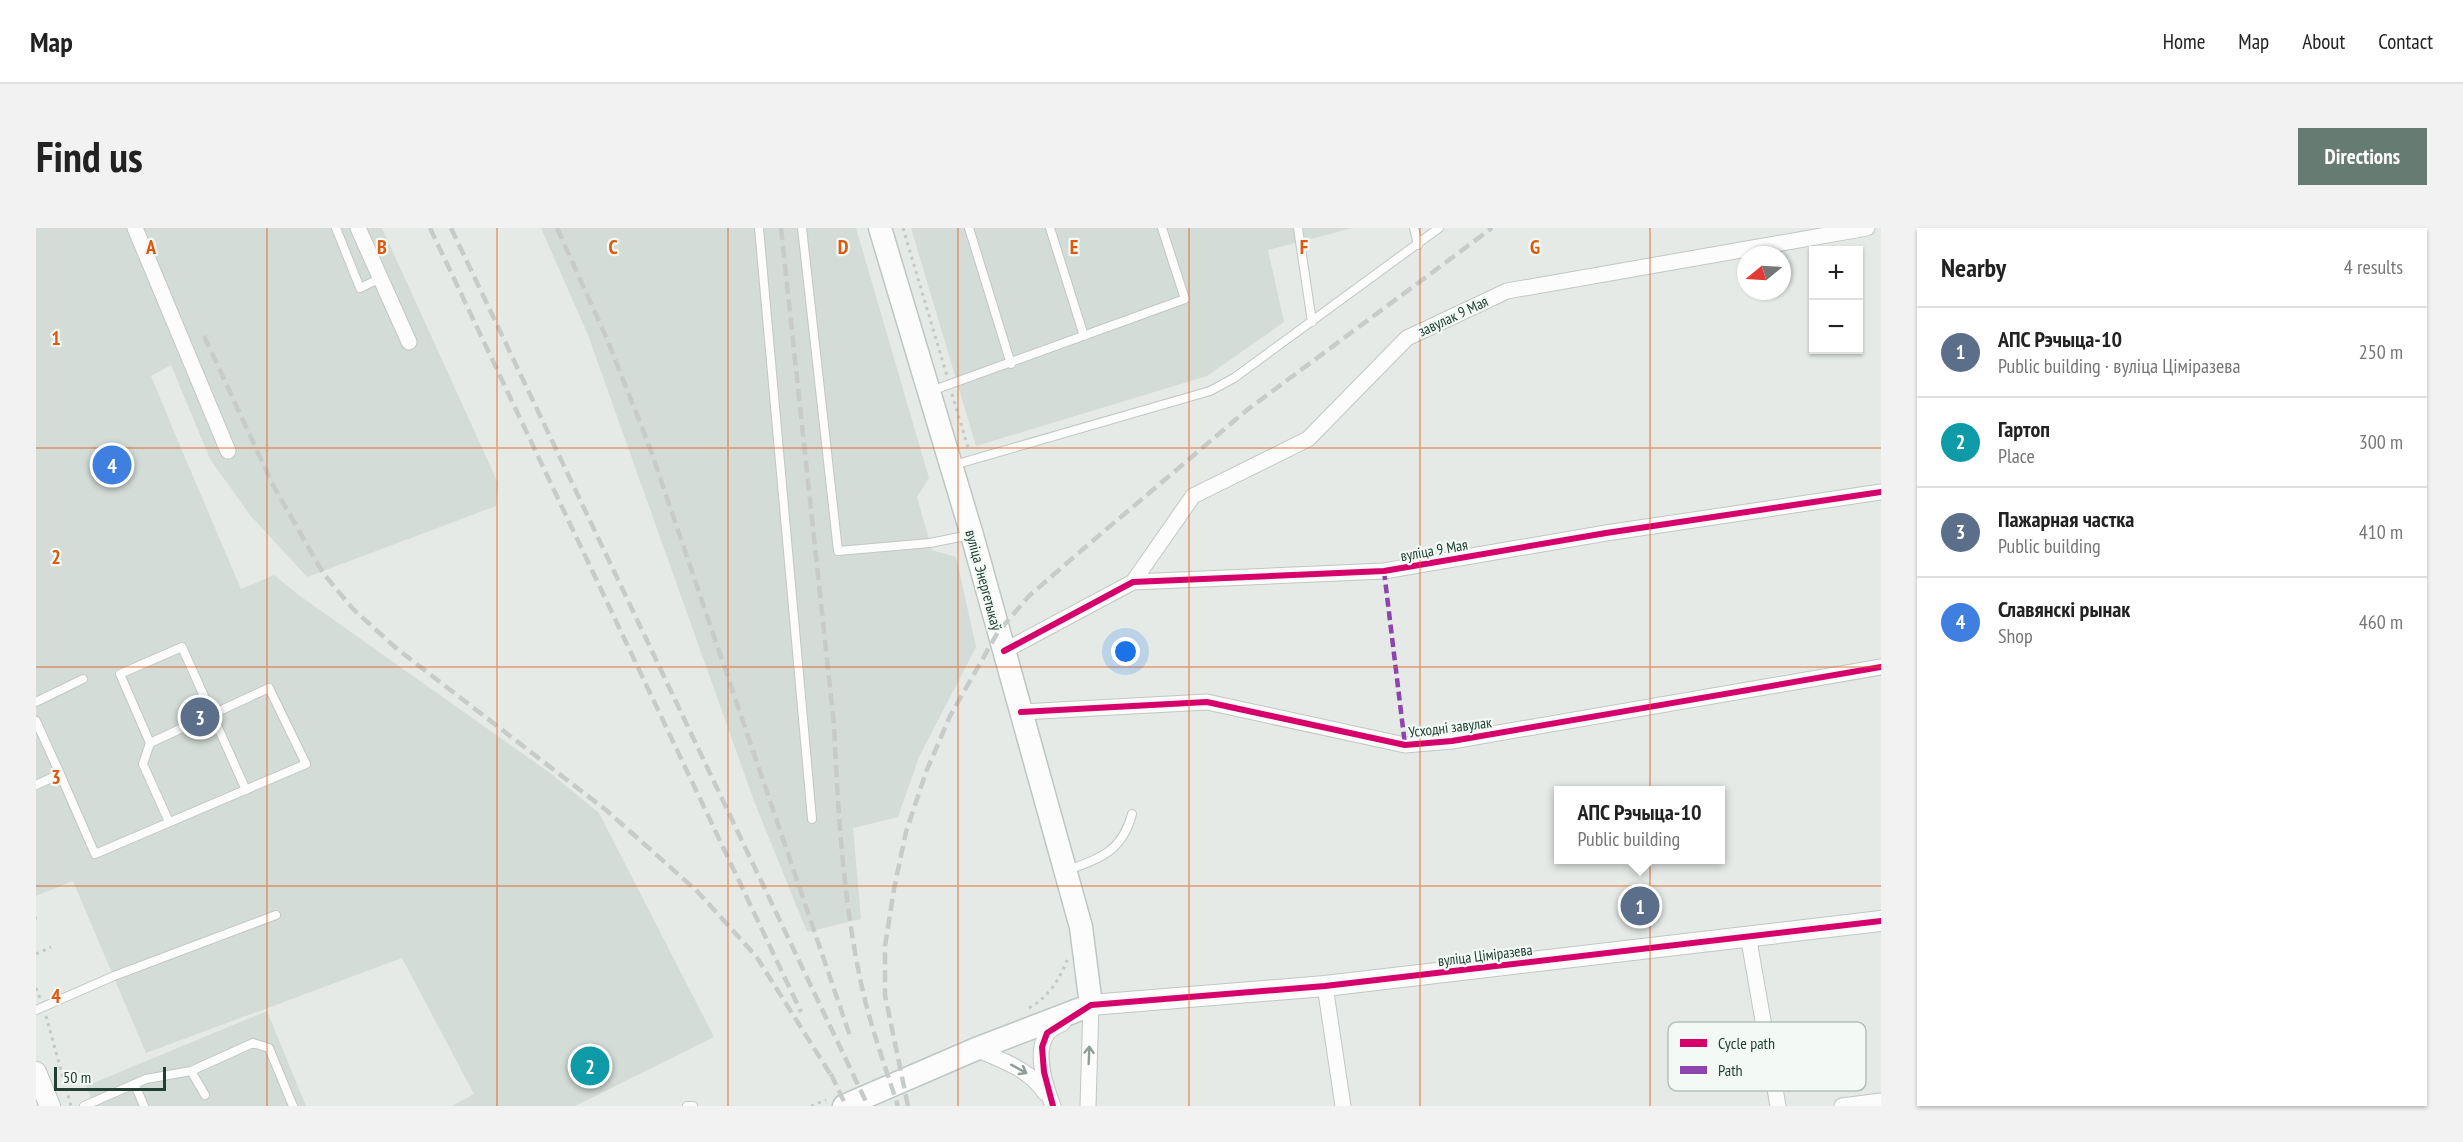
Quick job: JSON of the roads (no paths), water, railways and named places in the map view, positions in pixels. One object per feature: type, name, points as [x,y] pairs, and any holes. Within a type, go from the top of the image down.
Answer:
[{"type":"main road","name":"вуліца Энергетыкаў","points":[[880,228],[940,389],[962,462],[972,535],[1080,927],[1091,1005]]},
{"type":"main road","points":[[837,1102],[1091,1005]]},
{"type":"street","points":[[135,228],[228,451]]},
{"type":"street","points":[[358,228],[409,342]]},
{"type":"street","name":"завулак 9 Мая","points":[[1133,582],[1193,496],[1308,439],[1407,338],[1508,291],[1868,228]]},
{"type":"street","name":"вуліца 9 Мая","points":[[1004,651],[1133,582],[1383,571],[1617,531],[1881,492]]},
{"type":"street","name":"Усходні завулак","points":[[1021,712],[1207,702],[1405,745],[1452,741],[1881,667]]},
{"type":"street","name":"вуліца Ціміразева","points":[[1091,1005],[1325,986],[1881,921]]},
{"type":"street","points":[[1748,935],[1763,1022]]},
{"type":"street","points":[[1325,986],[1343,1106]]},
{"type":"street","points":[[1052,1104],[1044,1072],[1042,1047],[1047,1033],[1091,1005]]},
{"type":"street","points":[[1088,1106],[1091,1005]]},
{"type":"street","points":[[976,1049],[1018,1067],[1035,1078],[1052,1104]]},
{"type":"street","points":[[36,1072],[50,1106]]},
{"type":"street","points":[[1775,1091],[1778,1106]]},
{"type":"street","points":[[1842,1106],[1881,1101]]},
{"type":"lane","points":[[336,228],[360,288],[381,278]]},
{"type":"lane","points":[[759,228],[812,819]]},
{"type":"lane","points":[[802,228],[838,550],[930,543],[972,535]]},
{"type":"lane","points":[[969,228],[1011,364]]},
{"type":"lane","points":[[1050,228],[1084,336]]},
{"type":"lane","points":[[940,389],[1185,299],[1162,228]]},
{"type":"lane","points":[[1298,228],[1312,322]]},
{"type":"lane","points":[[1414,228],[1418,245]]},
{"type":"lane","points":[[962,462],[1210,391],[1234,378],[1439,228]]},
{"type":"lane","points":[[169,822],[143,764],[150,743],[120,674],[182,647],[246,789]]},
{"type":"lane","points":[[36,702],[83,679]]},
{"type":"lane","points":[[36,721],[95,854],[306,764],[269,688],[150,743]]},
{"type":"lane","points":[[36,785],[60,774]]},
{"type":"lane","points":[[1065,871],[1110,852],[1127,833],[1132,814]]},
{"type":"lane","points":[[40,1008],[276,915]]},
{"type":"lane","points":[[84,1106],[135,1084],[191,1071],[253,1043],[269,1048],[293,1106]]},
{"type":"lane","points":[[191,1071],[205,1095]]},
{"type":"lane","points":[[135,1084],[144,1106]]},
{"type":"lane","points":[[687,1106],[693,1106]]},
{"type":"railway","points":[[430,228],[801,1012]]},
{"type":"railway","points":[[451,228],[868,1106]]},
{"type":"railway","points":[[557,228],[607,339],[650,448],[850,1036]]},
{"type":"railway","points":[[781,228],[834,725],[840,822],[850,919],[865,999],[898,1106]]},
{"type":"railway","points":[[908,1106],[885,995],[885,946],[894,889],[906,832],[926,772],[950,716],[998,632],[1029,596],[1247,410],[1492,228]]},
{"type":"railway","points":[[204,336],[273,485],[323,573],[353,609],[396,648],[606,810],[697,891],[756,956],[834,1080]]},
{"type":"railway","points":[[831,1074],[846,1106]]},
{"type":"place","name":"Славянскі рынак","points":[[112,465]]},
{"type":"place","name":"Пажарная частка","points":[[200,717]]},
{"type":"place","name":"АПС Рэчыца-10","points":[[1640,906]]},
{"type":"place","name":"Гартоп","points":[[590,1066]]}]
